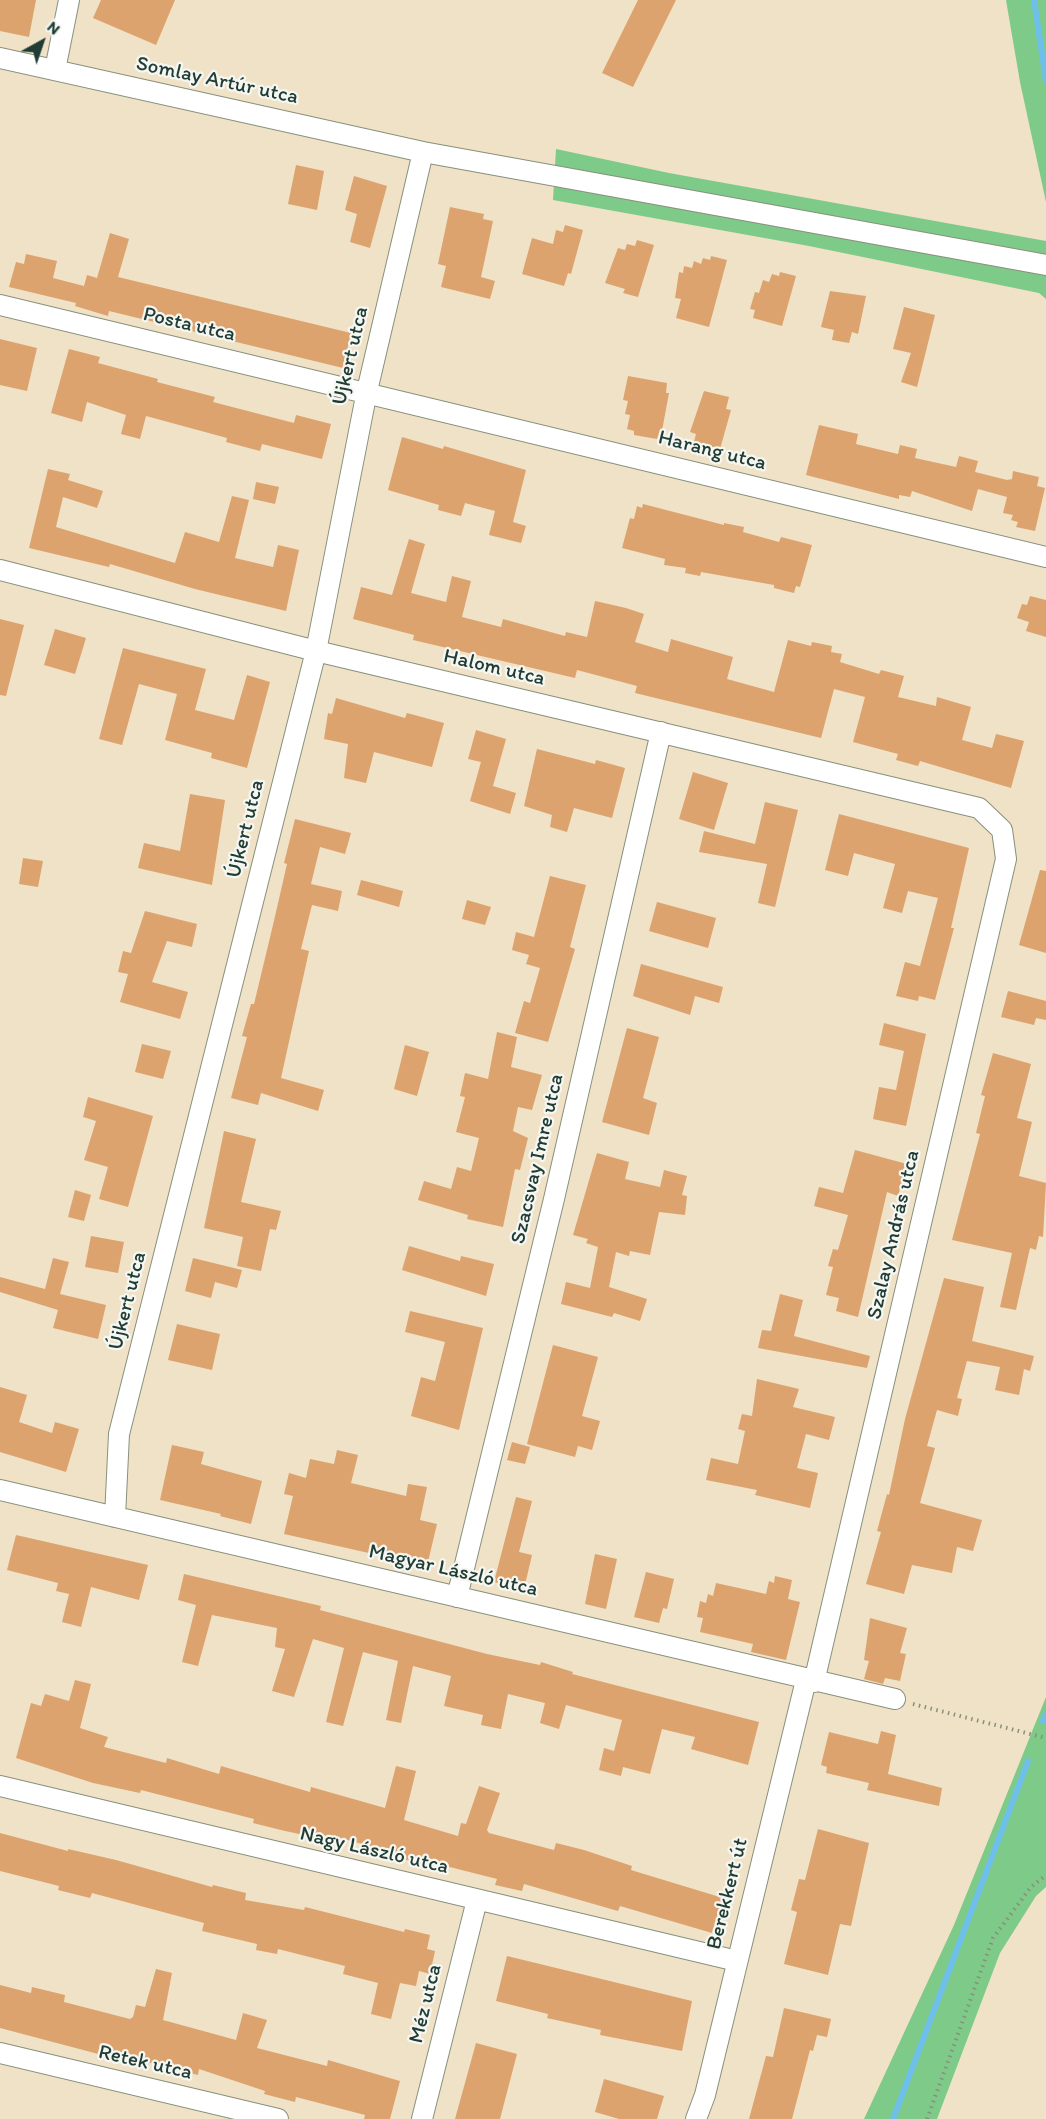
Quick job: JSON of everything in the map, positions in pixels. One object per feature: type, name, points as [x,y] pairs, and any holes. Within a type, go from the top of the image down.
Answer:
[{"type":"street","points":[[55,70],[69,0]]},
{"type":"street","name":"Somlay Artúr utca","points":[[0,58],[423,152],[1046,265]]},
{"type":"street","name":"Újkert utca","points":[[115,1517],[119,1434],[316,651],[367,392],[423,152]]},
{"type":"street","name":"Posta utca","points":[[0,305],[367,392]]},
{"type":"street","name":"Harang utca","points":[[367,392],[1046,557]]},
{"type":"street","name":"Halom utca","points":[[0,570],[316,651],[979,808]]},
{"type":"street","name":"Szacsvay Imre utca","points":[[457,1596],[554,1200],[661,732]]},
{"type":"street","name":"Szalay András utca","points":[[810,1681],[1006,859],[1002,830],[979,808]]},
{"type":"street","name":"Magyar László utca","points":[[0,1490],[810,1681],[895,1699]]},
{"type":"street","name":"Berekkert út","points":[[696,2119],[705,2095],[737,1961],[810,1681]]},
{"type":"street","name":"Nagy László utca","points":[[0,1786],[737,1961]]},
{"type":"street","name":"Méz utca","points":[[422,2119],[477,1900]]},
{"type":"street","name":"Retek utca","points":[[0,2053],[278,2119]]},
{"type":"path","points":[[895,1699],[1046,1738]]},
{"type":"path","points":[[927,2119],[993,1938],[1031,1887],[1046,1875]]},
{"type":"green space","points":[[1006,0],[1046,0],[1046,202],[1020,82]]},
{"type":"green space","points":[[556,149],[669,173],[1046,241],[1046,299],[1039,293],[809,246],[553,200]]},
{"type":"green space","points":[[1046,1697],[1046,1887],[1036,1896],[1000,1953],[937,2119],[864,2119],[954,1925]]},
{"type":"building","points":[[0,0],[36,0],[29,37],[0,31]]},
{"type":"building","points":[[101,0],[175,0],[156,45],[93,18]]},
{"type":"building","points":[[638,0],[676,0],[633,87],[602,73]]},
{"type":"building","points":[[296,165],[324,171],[317,210],[288,204]]},
{"type":"building","points":[[354,176],[387,186],[370,248],[350,242],[357,214],[345,210]]},
{"type":"building","points":[[450,207],[484,214],[483,219],[493,221],[481,277],[495,281],[490,299],[441,287],[446,266],[438,264]]},
{"type":"building","points":[[565,225],[583,230],[571,274],[568,273],[564,286],[522,274],[532,238],[553,244],[556,230],[563,232]]},
{"type":"building","points":[[110,233],[129,239],[118,277],[351,333],[343,368],[109,311],[108,316],[75,306],[76,303],[9,287],[16,262],[24,264],[26,254],[57,261],[53,278],[84,286],[87,275],[97,278]]},
{"type":"building","points":[[637,240],[654,245],[638,297],[623,293],[625,289],[605,283],[618,248],[625,250],[627,244],[635,246]]},
{"type":"building","points":[[711,256],[727,260],[709,327],[676,318],[681,299],[675,298],[679,272],[683,273],[684,266],[692,268],[694,261],[701,264],[703,258],[710,260]]},
{"type":"building","points":[[780,272],[796,276],[782,326],[753,318],[755,310],[750,309],[755,292],[759,293],[763,280],[769,282],[772,274],[779,276]]},
{"type":"building","points":[[830,291],[866,296],[858,334],[852,332],[849,343],[832,340],[834,330],[821,327]]},
{"type":"building","points":[[904,307],[935,315],[917,387],[901,382],[911,353],[893,349]]},
{"type":"building","points":[[0,339],[37,348],[27,391],[0,385]]},
{"type":"building","points":[[69,349],[100,357],[98,363],[215,397],[213,402],[294,423],[296,415],[331,424],[322,459],[262,444],[260,451],[226,442],[227,438],[146,416],[140,439],[121,434],[126,415],[87,402],[82,422],[51,413]]},
{"type":"building","points":[[628,376],[667,383],[666,393],[669,393],[661,436],[657,439],[634,435],[634,431],[627,429],[630,415],[625,414],[628,401],[623,400]]},
{"type":"building","points":[[704,391],[729,397],[726,409],[731,410],[720,449],[694,442],[696,434],[690,432]]},
{"type":"building","points":[[819,425],[858,434],[856,444],[898,454],[900,445],[917,449],[915,458],[956,467],[959,456],[978,461],[975,472],[1007,480],[1012,479],[1013,471],[1039,477],[1037,486],[1045,488],[1035,531],[1016,527],[1018,522],[1011,520],[1013,515],[1003,513],[1007,497],[978,489],[972,511],[912,491],[910,497],[899,495],[899,499],[806,475]]},
{"type":"building","points":[[402,437],[443,449],[444,446],[526,470],[513,522],[526,526],[521,543],[489,535],[495,511],[465,503],[461,516],[438,510],[439,505],[388,490]]},
{"type":"building","points":[[48,469],[70,474],[68,480],[103,491],[97,508],[63,497],[56,527],[175,563],[185,532],[219,542],[232,496],[249,500],[235,558],[273,567],[278,545],[299,550],[286,611],[195,589],[110,564],[109,567],[29,548]]},
{"type":"building","points":[[256,482],[279,487],[275,504],[253,499]]},
{"type":"building","points":[[643,504],[724,525],[724,523],[744,527],[743,532],[779,542],[781,537],[812,545],[800,587],[796,586],[794,593],[774,588],[774,585],[701,572],[700,576],[685,573],[686,568],[664,565],[665,559],[622,548],[630,518],[634,519],[637,506],[642,508]]},
{"type":"building","points":[[409,539],[425,544],[411,593],[446,602],[452,576],[471,581],[462,617],[501,627],[503,619],[565,636],[566,632],[587,637],[595,601],[626,608],[644,614],[635,642],[668,652],[671,639],[733,657],[727,679],[774,692],[788,640],[811,646],[812,642],[832,646],[831,652],[842,654],[840,662],[879,674],[881,670],[904,676],[898,697],[936,706],[937,697],[971,707],[962,740],[992,748],[996,734],[1024,741],[1011,788],[920,761],[918,766],[896,760],[898,754],[853,742],[865,697],[834,689],[821,738],[635,693],[637,686],[577,670],[575,678],[413,640],[414,635],[353,619],[361,587],[392,595]]},
{"type":"building","points":[[1030,596],[1046,600],[1046,637],[1026,631],[1029,622],[1017,618],[1022,604],[1027,605]]},
{"type":"building","points":[[0,619],[24,625],[6,696],[0,695]]},
{"type":"building","points":[[55,629],[86,638],[75,674],[44,665]]},
{"type":"building","points":[[123,648],[206,669],[195,710],[234,720],[247,675],[270,682],[247,768],[211,758],[212,753],[165,740],[177,694],[139,684],[122,745],[99,739]]},
{"type":"building","points":[[336,698],[405,718],[407,713],[444,723],[432,767],[374,752],[366,783],[344,778],[348,744],[324,739],[328,713],[332,714]]},
{"type":"building","points":[[476,730],[506,739],[493,786],[516,793],[510,814],[470,801],[481,762],[468,759]]},
{"type":"building","points":[[537,749],[595,764],[596,760],[625,768],[612,818],[574,808],[567,832],[550,827],[552,815],[524,806]]},
{"type":"building","points":[[693,772],[728,783],[714,830],[679,819]]},
{"type":"building","points":[[190,794],[225,800],[212,885],[138,868],[144,843],[180,851]]},
{"type":"building","points":[[765,802],[798,810],[775,907],[758,903],[767,864],[699,852],[704,831],[755,844]]},
{"type":"building","points":[[839,814],[969,848],[951,928],[954,928],[935,1000],[919,996],[918,1001],[896,996],[905,962],[920,966],[938,898],[908,891],[902,913],[883,908],[895,864],[854,853],[848,876],[825,870]]},
{"type":"building","points":[[295,819],[351,833],[345,854],[320,847],[311,884],[342,891],[338,911],[312,905],[301,949],[309,951],[281,1078],[324,1090],[318,1111],[261,1093],[258,1105],[231,1098],[247,1037],[242,1036],[251,1004],[254,1004],[287,864],[284,863]]},
{"type":"building","points":[[23,858],[43,861],[38,887],[19,884]]},
{"type":"building","points":[[1040,870],[1046,871],[1046,953],[1019,945]]},
{"type":"building","points":[[550,876],[586,885],[570,947],[575,949],[548,1042],[515,1033],[524,1001],[530,1003],[540,968],[526,964],[529,955],[512,950],[516,932],[534,937]]},
{"type":"building","points":[[361,880],[403,891],[399,907],[357,895]]},
{"type":"building","points":[[467,900],[491,907],[485,925],[462,919]]},
{"type":"building","points":[[657,902],[716,918],[708,948],[649,931]]},
{"type":"building","points":[[145,911],[197,924],[192,947],[167,941],[152,982],[188,992],[180,1019],[120,1002],[128,974],[118,972],[123,951],[131,953]]},
{"type":"building","points":[[641,964],[723,987],[719,1003],[695,996],[690,1015],[633,996]]},
{"type":"building","points":[[1008,991],[1046,1001],[1046,1020],[1036,1018],[1034,1025],[1001,1017]]},
{"type":"building","points":[[884,1023],[926,1034],[906,1126],[873,1119],[879,1087],[896,1090],[904,1051],[879,1045]]},
{"type":"building","points":[[627,1028],[659,1037],[643,1098],[657,1103],[649,1135],[602,1122]]},
{"type":"building","points":[[497,1032],[517,1037],[511,1067],[542,1075],[532,1110],[518,1107],[513,1131],[528,1138],[520,1170],[515,1169],[503,1227],[467,1219],[468,1215],[418,1200],[424,1181],[451,1189],[457,1167],[471,1171],[479,1138],[456,1132],[465,1097],[460,1096],[465,1073],[488,1079]]},
{"type":"building","points":[[142,1044],[171,1051],[163,1079],[135,1072]]},
{"type":"building","points":[[405,1045],[429,1052],[417,1096],[394,1089]]},
{"type":"building","points":[[993,1053],[1031,1064],[1017,1118],[1032,1122],[1019,1176],[1046,1183],[1043,1237],[1039,1236],[1036,1250],[1030,1248],[1016,1310],[1000,1307],[1012,1253],[952,1240],[980,1134],[976,1133],[985,1096],[981,1095]]},
{"type":"building","points":[[88,1097],[153,1116],[128,1207],[99,1199],[108,1167],[84,1160],[96,1121],[83,1117]]},
{"type":"building","points":[[224,1131],[256,1139],[241,1202],[281,1211],[276,1230],[270,1229],[261,1271],[237,1266],[243,1237],[204,1228]]},
{"type":"building","points":[[855,1150],[907,1164],[898,1196],[887,1192],[858,1317],[836,1311],[839,1298],[826,1295],[833,1267],[828,1266],[833,1249],[838,1250],[848,1215],[814,1206],[819,1187],[843,1193]]},
{"type":"building","points":[[597,1153],[629,1162],[625,1179],[660,1187],[664,1170],[687,1176],[682,1195],[687,1196],[685,1215],[659,1212],[650,1255],[630,1251],[629,1256],[616,1252],[609,1287],[647,1299],[640,1321],[614,1313],[612,1317],[561,1304],[566,1282],[590,1288],[598,1247],[586,1243],[588,1239],[573,1235]]},
{"type":"building","points":[[75,1190],[91,1195],[84,1221],[68,1217]]},
{"type":"building","points":[[91,1236],[124,1242],[118,1273],[85,1267]]},
{"type":"building","points":[[409,1246],[460,1261],[461,1256],[494,1264],[486,1296],[402,1270]]},
{"type":"building","points":[[53,1258],[69,1262],[60,1294],[106,1305],[98,1339],[53,1328],[58,1310],[0,1292],[0,1277],[45,1289]]},
{"type":"building","points":[[193,1258],[242,1270],[237,1288],[215,1282],[211,1298],[185,1291]]},
{"type":"building","points":[[944,1278],[984,1287],[972,1341],[1034,1356],[1030,1371],[1024,1369],[1019,1395],[995,1390],[1000,1367],[967,1361],[957,1398],[962,1399],[958,1416],[937,1410],[927,1446],[935,1448],[920,1503],[982,1520],[973,1551],[957,1547],[952,1573],[912,1565],[904,1594],[866,1584],[881,1532],[877,1531],[887,1494],[889,1495],[905,1419]]},
{"type":"building","points":[[780,1294],[803,1300],[794,1336],[870,1356],[867,1368],[758,1348],[762,1330],[771,1331]]},
{"type":"building","points":[[410,1311],[483,1328],[459,1430],[411,1416],[421,1377],[435,1381],[445,1342],[405,1332]]},
{"type":"building","points":[[177,1324],[220,1334],[212,1370],[168,1360]]},
{"type":"building","points":[[553,1345],[598,1357],[582,1416],[600,1421],[592,1450],[578,1446],[575,1457],[527,1444]]},
{"type":"building","points":[[757,1379],[799,1389],[793,1407],[835,1417],[829,1440],[806,1434],[797,1468],[818,1473],[810,1508],[755,1495],[757,1490],[706,1480],[711,1458],[738,1464],[745,1431],[738,1429],[742,1414],[752,1416]]},
{"type":"building","points":[[0,1387],[27,1395],[19,1422],[52,1433],[55,1422],[79,1429],[66,1472],[0,1452]]},
{"type":"building","points":[[512,1442],[530,1447],[525,1464],[507,1460]]},
{"type":"building","points":[[172,1445],[204,1452],[201,1464],[262,1481],[251,1524],[220,1516],[221,1514],[160,1500]]},
{"type":"building","points":[[337,1450],[358,1455],[351,1483],[406,1496],[408,1484],[427,1487],[420,1520],[437,1524],[427,1566],[284,1534],[293,1496],[284,1494],[289,1473],[306,1478],[310,1459],[334,1464]]},
{"type":"building","points":[[516,1497],[532,1501],[519,1552],[532,1555],[524,1589],[494,1582]]},
{"type":"building","points":[[16,1535],[148,1565],[139,1600],[91,1587],[81,1627],[62,1622],[69,1594],[56,1591],[58,1583],[7,1570]]},
{"type":"building","points":[[595,1554],[617,1559],[606,1609],[585,1604]]},
{"type":"building","points":[[646,1572],[674,1579],[667,1609],[663,1608],[659,1623],[634,1617]]},
{"type":"building","points":[[184,1574],[321,1606],[320,1610],[487,1654],[540,1665],[541,1662],[573,1672],[572,1674],[759,1722],[748,1765],[691,1749],[695,1737],[662,1729],[650,1774],[623,1767],[621,1776],[599,1770],[604,1748],[614,1751],[622,1720],[566,1705],[559,1729],[540,1723],[545,1703],[508,1694],[501,1729],[481,1725],[483,1715],[444,1706],[451,1676],[413,1666],[401,1723],[386,1720],[398,1661],[363,1652],[343,1726],[326,1722],[344,1648],[313,1639],[294,1697],[272,1691],[285,1649],[275,1647],[277,1628],[212,1615],[198,1666],[182,1662],[196,1605],[178,1600]]},
{"type":"building","points":[[775,1576],[792,1580],[788,1599],[800,1602],[786,1660],[751,1652],[753,1644],[700,1632],[703,1618],[697,1617],[700,1601],[706,1603],[708,1594],[713,1596],[716,1583],[766,1594],[769,1581],[774,1583]]},
{"type":"building","points":[[870,1618],[907,1628],[900,1653],[906,1654],[900,1681],[885,1678],[883,1684],[864,1679],[869,1661],[864,1660]]},
{"type":"building","points":[[75,1680],[91,1684],[80,1728],[108,1737],[104,1747],[166,1763],[167,1758],[219,1774],[221,1766],[310,1792],[311,1787],[385,1808],[396,1766],[416,1771],[404,1820],[458,1836],[461,1823],[466,1824],[479,1786],[500,1793],[487,1830],[489,1833],[554,1850],[556,1843],[584,1850],[632,1866],[631,1870],[723,1898],[712,1933],[620,1906],[618,1911],[524,1884],[522,1891],[495,1885],[497,1879],[430,1862],[428,1866],[396,1857],[397,1854],[334,1836],[333,1841],[253,1823],[254,1819],[141,1790],[140,1793],[93,1783],[16,1758],[31,1703],[41,1706],[45,1694],[69,1701]]},
{"type":"building","points":[[881,1731],[896,1735],[888,1774],[942,1788],[939,1806],[867,1790],[869,1783],[826,1773],[827,1767],[821,1765],[829,1732],[878,1744]]},
{"type":"building","points":[[818,1829],[869,1843],[851,1926],[840,1924],[828,1975],[784,1964],[797,1912],[791,1910],[799,1879],[805,1880]]},
{"type":"building","points":[[0,1833],[68,1851],[68,1849],[116,1860],[212,1887],[213,1885],[246,1893],[245,1900],[304,1910],[305,1907],[404,1932],[405,1929],[430,1935],[427,1949],[435,1951],[430,1974],[419,1971],[416,1986],[400,1983],[391,2019],[371,2014],[378,1983],[343,1974],[345,1966],[278,1949],[277,1954],[256,1950],[257,1944],[202,1931],[204,1923],[92,1893],[90,1898],[58,1890],[59,1886],[0,1871]]},
{"type":"building","points":[[507,1956],[692,2001],[682,2051],[600,2035],[601,2030],[547,2018],[548,2014],[496,2001]]},
{"type":"building","points":[[156,1969],[172,1973],[163,2020],[236,2040],[243,2013],[267,2020],[257,2048],[327,2066],[328,2060],[400,2081],[390,2119],[364,2119],[365,2115],[296,2097],[295,2102],[264,2094],[265,2091],[199,2069],[198,2075],[103,2051],[102,2055],[0,2028],[0,1985],[31,1993],[32,1987],[65,1995],[64,2002],[130,2019],[133,2017],[136,2005],[145,2007]]},
{"type":"building","points":[[784,2008],[831,2019],[827,2037],[817,2035],[813,2051],[810,2050],[792,2119],[749,2119],[766,2056],[773,2057]]},
{"type":"building","points":[[476,2043],[517,2054],[500,2119],[455,2119]]},
{"type":"building","points":[[604,2079],[664,2096],[657,2119],[619,2119],[595,2112]]},
{"type":"waterway","points":[[1034,0],[1046,81]]},
{"type":"waterway","points":[[1043,1721],[1046,1714]]},
{"type":"waterway","points":[[893,2119],[1028,1761]]}]
